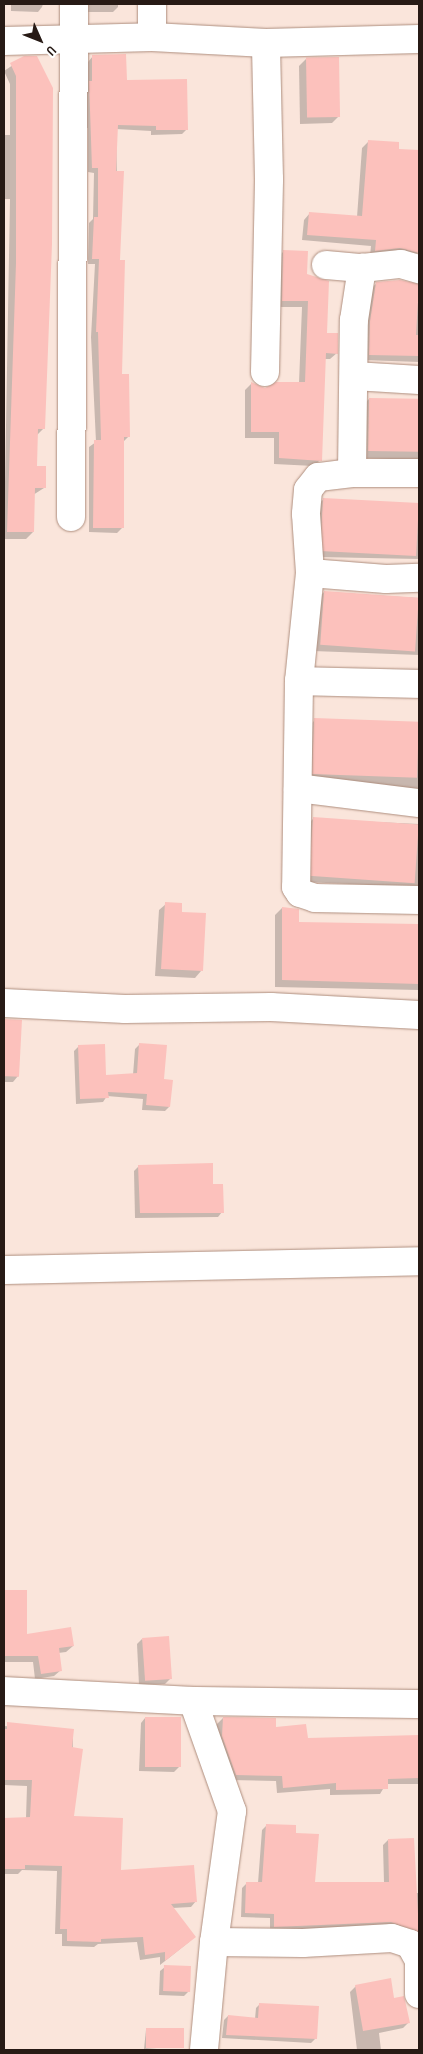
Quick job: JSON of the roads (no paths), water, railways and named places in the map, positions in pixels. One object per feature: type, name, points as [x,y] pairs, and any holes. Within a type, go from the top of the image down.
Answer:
[{"type":"street","points":[[71,517],[72,42],[74,4]]},
{"type":"street","points":[[152,4],[152,37]]},
{"type":"street","points":[[4,41],[72,42],[152,37],[266,43],[419,39]]},
{"type":"street","points":[[265,372],[269,180],[266,43]]},
{"type":"street","points":[[326,265],[362,268],[401,264],[419,268]]},
{"type":"street","points":[[352,473],[354,320],[362,268]]},
{"type":"street","points":[[354,376],[419,380]]},
{"type":"street","points":[[419,473],[352,473],[318,477],[308,490],[306,514],[310,573],[300,681],[296,876],[300,893],[315,898],[419,900]]},
{"type":"street","points":[[310,573],[386,579],[419,578]]},
{"type":"street","points":[[300,681],[419,684]]},
{"type":"street","points":[[298,788],[419,803]]},
{"type":"street","points":[[4,1003],[125,1009],[271,1007],[419,1014]]},
{"type":"street","points":[[4,1270],[419,1261]]},
{"type":"street","points":[[4,1691],[193,1701],[419,1704]]},
{"type":"street","points":[[193,1701],[232,1811],[214,1942],[204,2050]]},
{"type":"street","points":[[214,1942],[302,1943],[392,1938],[410,1944],[419,1960],[419,1994]]}]
